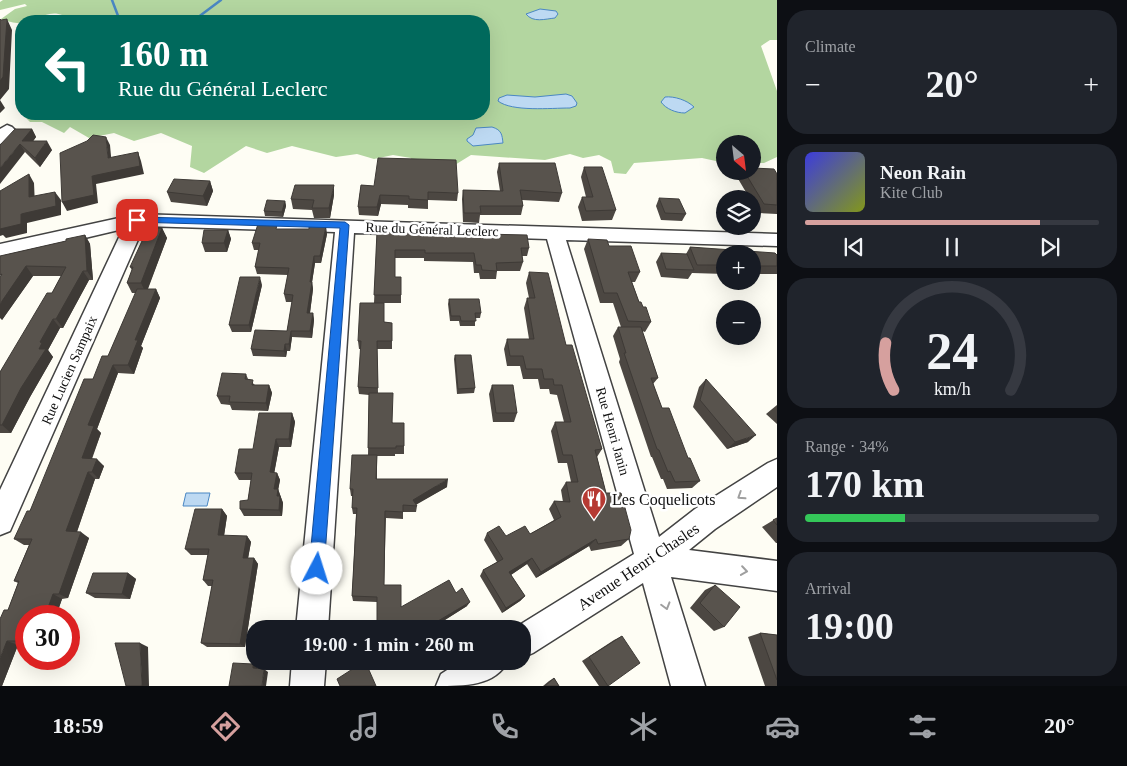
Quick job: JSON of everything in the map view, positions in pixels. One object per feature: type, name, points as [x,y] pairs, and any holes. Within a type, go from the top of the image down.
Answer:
[{"type":"street","name":"Rue du Général Leclerc","points":[[0,251],[137,220],[777,240]]},
{"type":"street","name":"Rue Lucien Sampaix","points":[[0,521],[137,220]]},
{"type":"street","points":[[313,620],[345,225]]},
{"type":"street","name":"Rue Henri Janin","points":[[555,233],[688,686]]},
{"type":"street","name":"Avenue Henri Chasles","points":[[531,636],[652,560],[706,520],[777,472]]},
{"type":"street","points":[[652,560],[777,576]]},
{"type":"street","points":[[307,686],[308,670]]},
{"type":"street","points":[[453,686],[478,670]]},
{"type":"green space","points":[[3,0],[777,0],[777,40],[770,40],[761,46],[777,91],[777,157],[761,163],[761,135],[716,135],[716,161],[702,158],[634,163],[626,174],[614,173],[611,161],[599,155],[583,158],[570,154],[545,160],[471,155],[450,168],[413,172],[411,158],[393,155],[374,159],[357,154],[336,157],[292,146],[267,153],[246,146],[204,173],[190,167],[192,146],[161,133],[134,141],[114,133],[89,138],[70,127],[64,133],[42,122],[30,122],[28,120],[490,120],[490,15],[50,14],[15,15],[15,23],[13,23],[1,19],[15,9],[27,6],[25,4],[0,10],[0,2]]},
{"type":"water","points":[[540,9],[556,11],[558,14],[555,18],[539,20],[532,19],[526,14]]},
{"type":"water","points":[[566,94],[572,96],[577,103],[576,106],[543,109],[522,108],[512,107],[498,101],[499,98],[507,95],[535,97]]},
{"type":"water","points":[[665,97],[680,99],[694,107],[685,113],[668,109],[661,102]]},
{"type":"water","points":[[492,127],[500,131],[503,143],[473,146],[467,141],[473,135],[476,128]]},
{"type":"water","points":[[186,493],[210,493],[207,506],[183,506]]},
{"type":"building","points":[[0,19],[7,19],[3,77],[0,81]]},
{"type":"building","points":[[15,129],[32,129],[22,141],[47,141],[35,158],[20,144],[0,168],[0,145]]},
{"type":"building","points":[[93,135],[106,137],[108,158],[138,152],[140,166],[92,176],[94,195],[62,202],[60,153],[87,141]]},
{"type":"building","points":[[378,158],[456,160],[458,193],[428,192],[428,200],[409,199],[409,196],[380,195],[377,207],[358,207],[361,185],[374,186]]},
{"type":"building","points":[[499,163],[555,163],[562,193],[520,190],[523,206],[480,206],[481,213],[464,213],[463,190],[503,191]]},
{"type":"building","points":[[584,167],[602,167],[616,210],[586,211],[582,197],[593,197]]},
{"type":"building","points":[[761,168],[774,169],[777,174],[777,205],[764,204],[761,199],[761,190],[756,190],[749,180],[761,180]]},
{"type":"building","points":[[29,174],[29,197],[55,192],[56,206],[21,214],[21,224],[0,229],[0,191]]},
{"type":"building","points":[[174,179],[210,181],[203,196],[167,192]]},
{"type":"building","points":[[295,185],[334,185],[329,208],[312,208],[314,200],[291,199]]},
{"type":"building","points":[[659,198],[679,199],[686,214],[665,213]]},
{"type":"building","points":[[267,200],[285,201],[282,212],[264,211]]},
{"type":"building","points":[[258,224],[277,225],[276,229],[309,229],[309,226],[326,226],[320,256],[314,256],[310,282],[312,282],[307,313],[313,313],[310,331],[291,331],[289,344],[285,344],[284,351],[251,349],[255,330],[287,331],[293,295],[284,294],[289,268],[255,267],[260,243],[252,243]]},
{"type":"building","points":[[148,228],[162,228],[141,283],[127,283],[133,267],[130,267]]},
{"type":"building","points":[[204,230],[228,230],[224,243],[202,243]]},
{"type":"building","points":[[465,230],[482,231],[482,234],[527,235],[529,248],[521,248],[523,262],[496,263],[497,271],[482,270],[481,265],[476,265],[474,253],[425,253],[425,250],[395,250],[395,277],[401,277],[401,295],[374,295],[377,232],[466,235]]},
{"type":"building","points":[[85,235],[87,271],[83,271],[56,319],[53,319],[40,342],[42,343],[39,349],[46,349],[21,388],[2,425],[0,425],[0,372],[47,293],[52,293],[66,267],[26,266],[0,304],[0,277],[2,274],[0,275],[0,256]]},
{"type":"building","points":[[588,239],[607,240],[609,246],[631,246],[640,272],[628,272],[639,302],[641,302],[643,307],[646,307],[651,322],[628,321],[617,293],[604,293]]},
{"type":"building","points":[[690,247],[716,249],[716,265],[697,265]]},
{"type":"building","points":[[761,252],[775,253],[777,255],[777,266],[761,266]]},
{"type":"building","points":[[661,253],[687,254],[694,270],[666,269]]},
{"type":"building","points":[[529,272],[548,273],[566,345],[572,345],[602,449],[595,450],[606,493],[621,493],[631,530],[629,539],[598,544],[596,539],[541,572],[532,558],[509,572],[525,596],[506,608],[483,570],[503,559],[487,533],[499,526],[506,536],[525,526],[530,534],[561,517],[554,501],[570,502],[566,482],[578,482],[572,455],[563,455],[555,422],[571,422],[562,385],[554,385],[553,379],[544,379],[542,369],[526,369],[523,356],[510,356],[507,339],[534,339],[527,298],[535,298]]},
{"type":"building","points":[[240,277],[260,277],[249,325],[229,325]]},
{"type":"building","points":[[137,289],[156,289],[135,340],[138,340],[128,365],[113,365],[88,425],[94,426],[82,458],[97,459],[92,472],[88,472],[66,531],[81,532],[59,594],[53,594],[49,605],[15,605],[15,641],[7,641],[0,658],[0,619],[4,610],[8,610],[19,581],[14,581],[32,539],[14,539],[27,511],[30,511],[84,379],[93,379],[102,356],[108,356]]},
{"type":"building","points":[[449,299],[479,299],[481,313],[475,313],[476,321],[461,321],[460,316],[451,316]]},
{"type":"building","points":[[360,303],[384,303],[384,322],[392,323],[392,341],[377,341],[378,388],[358,387],[361,341],[358,341]]},
{"type":"building","points":[[618,327],[641,327],[658,378],[651,378],[662,408],[669,408],[688,458],[690,458],[700,481],[675,482],[670,471],[668,472],[652,435],[624,353],[626,353]]},
{"type":"building","points":[[455,355],[471,355],[475,388],[458,389]]},
{"type":"building","points":[[222,373],[246,374],[245,379],[253,380],[252,385],[269,385],[266,403],[229,402],[230,396],[217,396]]},
{"type":"building","points":[[706,379],[756,435],[735,442],[700,400]]},
{"type":"building","points":[[492,385],[513,385],[517,413],[496,413]]},
{"type":"building","points":[[369,393],[393,393],[392,423],[404,423],[404,446],[396,446],[396,448],[368,448]]},
{"type":"building","points":[[259,413],[292,413],[289,439],[276,439],[270,472],[277,473],[274,489],[278,489],[277,496],[280,496],[279,510],[240,509],[240,501],[248,500],[252,473],[235,473],[239,449],[253,449]]},
{"type":"building","points":[[352,455],[377,455],[376,479],[448,479],[413,500],[417,506],[403,505],[403,512],[385,511],[384,585],[401,585],[401,607],[449,580],[456,593],[462,588],[470,602],[440,620],[377,620],[377,597],[352,596],[357,508],[352,508],[353,489],[350,489]]},
{"type":"building","points":[[195,509],[222,509],[218,535],[247,536],[243,558],[254,558],[240,644],[201,643],[213,580],[203,580],[209,549],[185,549]]},
{"type":"building","points":[[93,573],[128,573],[122,594],[86,593]]},
{"type":"building","points":[[715,585],[740,607],[724,627],[700,603]]},
{"type":"building","points":[[760,633],[777,635],[777,680]]},
{"type":"building","points":[[622,636],[640,663],[608,686],[589,657]]},
{"type":"building","points":[[115,643],[140,643],[142,686],[126,686]]},
{"type":"building","points":[[233,663],[246,664],[246,670],[264,670],[262,686],[229,686]]},
{"type":"building","points":[[351,670],[369,670],[376,686],[340,686],[337,679]]},
{"type":"building","points":[[554,678],[559,686],[545,686]]},
{"type":"waterway","points":[[112,0],[118,15]]},
{"type":"waterway","points":[[201,15],[221,0]]},
{"type":"place","name":"Les Coquelicots","points":[[594,520]]},
{"type":"route","points":[[137,220],[345,225],[317,569]]}]
